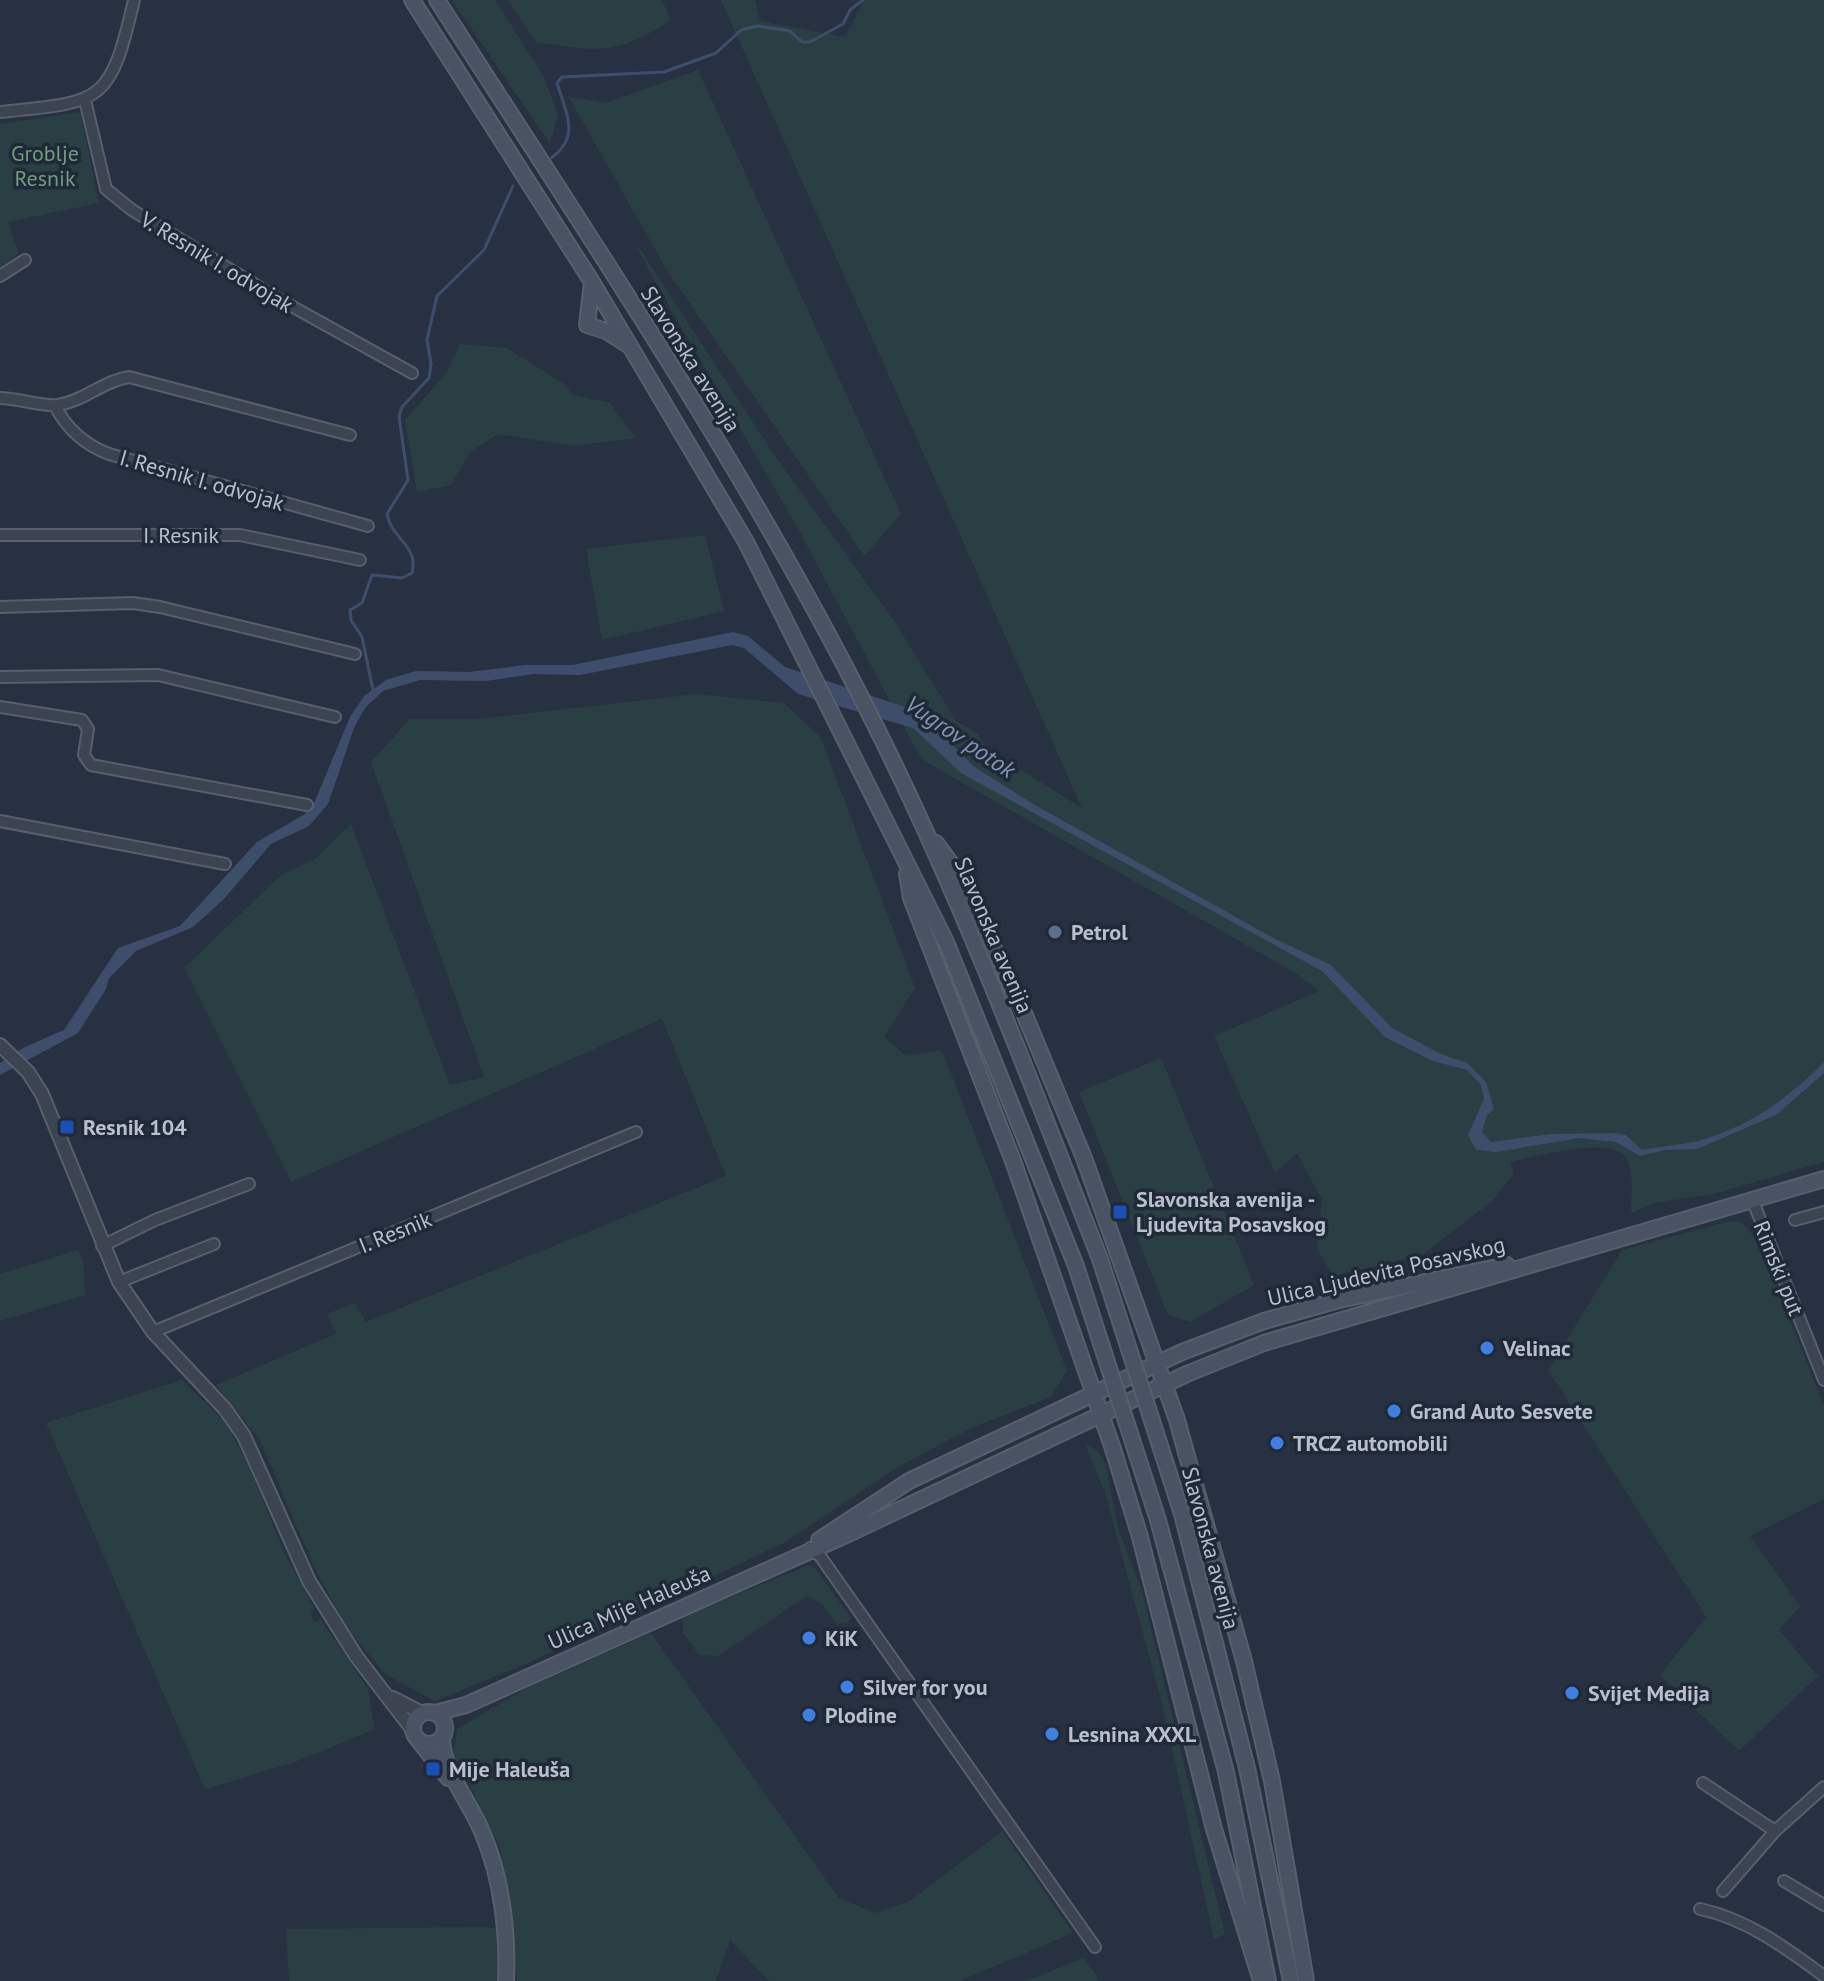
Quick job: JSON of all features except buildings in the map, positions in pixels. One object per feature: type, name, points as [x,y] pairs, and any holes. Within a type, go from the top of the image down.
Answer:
[{"type":"main road","name":"Slavonska avenija","points":[[412,0],[592,282],[746,542],[904,853],[998,1064],[1076,1266],[1158,1520],[1226,1772],[1268,1981]]},
{"type":"main road","name":"Slavonska avenija","points":[[437,0],[658,346],[841,658],[927,834],[1018,1049],[1100,1259],[1182,1514],[1247,1768],[1291,1981]]},
{"type":"main road","points":[[592,282],[587,325],[606,331],[632,347]]},
{"type":"main road","points":[[927,834],[961,877],[1024,1013],[1084,1158],[1165,1384],[1247,1676],[1272,1781],[1306,1981]]},
{"type":"main road","points":[[904,853],[911,898],[1013,1161],[1140,1537],[1218,1843],[1261,1981]]},
{"type":"main road","name":"Ulica Ljudevita Posavskog","points":[[1101,1415],[1165,1384],[1264,1343],[1824,1179]]},
{"type":"main road","name":"Ulica Ljudevita Posavskog","points":[[1094,1394],[1157,1363],[1264,1321],[1339,1300],[1491,1266],[1535,1262]]},
{"type":"main road","name":"Ulica Mije Haleuša","points":[[810,1548],[841,1524],[909,1481],[1094,1394]]},
{"type":"main road","name":"Ulica Mije Haleuša","points":[[428,1713],[466,1705],[810,1548],[846,1535],[1101,1415]]},
{"type":"main road","name":"Ulica Mije Haleuša","points":[[444,1734],[466,1705]]},
{"type":"main road","points":[[416,1735],[428,1713],[443,1721],[446,1760],[482,1829],[496,1872],[506,1943],[506,1981]]},
{"type":"main road","points":[[416,1735],[429,1744],[444,1734]]},
{"type":"main road","points":[[416,1735],[464,1796]]},
{"type":"street","points":[[0,112],[85,100],[109,83],[134,0]]},
{"type":"street","name":"V. Resnik I. odvojak","points":[[85,100],[106,189],[132,210],[277,298],[412,373]]},
{"type":"street","points":[[0,276],[25,260]]},
{"type":"street","points":[[0,398],[55,406],[85,395],[111,380],[129,377],[350,435]]},
{"type":"street","name":"I. Resnik I. odvojak","points":[[55,406],[75,434],[92,448],[368,526]]},
{"type":"street","name":"I. Resnik","points":[[0,535],[240,535],[360,560]]},
{"type":"street","points":[[0,607],[133,603],[355,654]]},
{"type":"street","points":[[0,677],[158,675],[335,717]]},
{"type":"street","points":[[0,707],[82,720],[88,729],[84,755],[91,765],[307,805]]},
{"type":"street","points":[[0,821],[225,864]]},
{"type":"street","points":[[3,1048],[28,1072],[53,1116],[102,1246],[119,1282],[153,1332],[225,1409],[244,1436],[309,1581],[374,1681],[416,1735]]},
{"type":"street","name":"I. Resnik","points":[[153,1332],[636,1132]]},
{"type":"street","points":[[102,1246],[155,1220],[249,1184]]},
{"type":"street","name":"Rimski put","points":[[1752,1199],[1824,1380]]},
{"type":"street","points":[[1795,1220],[1824,1212]]},
{"type":"street","points":[[119,1282],[214,1244]]},
{"type":"street","points":[[810,1548],[820,1556],[1095,1947]]},
{"type":"street","points":[[374,1681],[400,1703],[428,1713]]},
{"type":"street","points":[[1703,1783],[1775,1831]]},
{"type":"street","points":[[1723,1891],[1775,1831],[1824,1787]]},
{"type":"street","points":[[1784,1881],[1824,1905]]},
{"type":"street","points":[[1700,1909],[1737,1921],[1784,1947],[1824,1976]]},
{"type":"green space","points":[[452,0],[495,0],[543,75],[558,114],[550,144]]},
{"type":"green space","points":[[508,0],[662,0],[671,20],[620,46],[576,48],[536,42]]},
{"type":"green space","points":[[721,0],[755,0],[760,21],[845,37],[864,0],[1824,0],[1824,1162],[1717,1193],[1655,1203],[1631,1213],[1630,1169],[1625,1157],[1617,1151],[1604,1148],[1570,1149],[1535,1156],[1510,1162],[1514,1174],[1492,1201],[1422,1255],[1333,1276],[1317,1249],[1322,1200],[1297,1153],[1275,1173],[1214,1036],[1319,991],[1295,973],[921,759],[797,527],[634,240],[775,456],[895,622],[956,721],[977,733],[989,750],[1082,808]]},
{"type":"green space","points":[[698,70],[901,514],[864,556],[668,272],[568,96],[606,103]]},
{"type":"green space","name":"Groblje Resnik","points":[[80,112],[99,203],[8,222],[19,253],[0,268],[0,124]]},
{"type":"green space","points":[[460,344],[507,348],[564,384],[573,395],[610,403],[636,438],[574,446],[498,434],[471,451],[451,485],[417,492],[405,420],[444,376]]},
{"type":"green space","points":[[705,535],[724,611],[602,640],[586,549]]},
{"type":"green space","points":[[696,694],[784,703],[821,738],[915,988],[884,1037],[906,1056],[942,1050],[1067,1371],[1051,1397],[973,1427],[898,1467],[782,1544],[528,1663],[435,1701],[385,1674],[346,1627],[311,1560],[260,1440],[216,1385],[336,1334],[327,1314],[355,1303],[366,1322],[726,1176],[662,1019],[291,1182],[184,968],[281,875],[315,859],[351,824],[450,1085],[484,1077],[371,762],[410,719],[480,719]]},
{"type":"green space","points":[[1161,1058],[1254,1285],[1190,1322],[1168,1315],[1079,1092]]},
{"type":"green space","points":[[1731,1221],[1741,1222],[1759,1242],[1824,1406],[1824,1499],[1750,1536],[1800,1606],[1779,1630],[1818,1676],[1739,1751],[1660,1675],[1706,1617],[1548,1370],[1622,1250]]},
{"type":"green space","points":[[78,1250],[83,1260],[85,1295],[0,1321],[0,1274]]},
{"type":"green space","points":[[182,1380],[226,1423],[251,1471],[284,1552],[314,1608],[311,1614],[314,1622],[321,1620],[368,1689],[375,1729],[295,1762],[205,1789],[46,1423]]},
{"type":"green space","points":[[1085,1444],[1098,1451],[1106,1465],[1118,1528],[1142,1591],[1225,1934],[1214,1939],[1162,1703],[1105,1493]]},
{"type":"green space","points":[[809,1565],[815,1568],[851,1618],[847,1623],[837,1624],[822,1604],[807,1596],[718,1656],[699,1655],[683,1633],[683,1617]]},
{"type":"green space","points":[[651,1633],[839,1898],[875,1913],[910,1901],[1002,1831],[1073,1933],[960,1981],[769,1981],[730,1940],[716,1981],[517,1981],[508,1890],[500,1847],[462,1770],[453,1759],[457,1729],[525,1689]]},
{"type":"green space","points":[[286,1929],[499,1929],[502,1981],[289,1981]]},
{"type":"green space","points":[[1084,1958],[1100,1981],[1026,1981]]},
{"type":"water","points":[[733,632],[748,636],[785,667],[908,708],[944,736],[973,766],[1033,804],[1275,939],[1331,965],[1392,1028],[1441,1054],[1467,1063],[1486,1082],[1494,1109],[1487,1115],[1482,1132],[1491,1142],[1551,1134],[1615,1133],[1626,1135],[1642,1150],[1698,1141],[1734,1128],[1766,1110],[1824,1062],[1824,1073],[1776,1115],[1697,1149],[1665,1150],[1640,1156],[1616,1142],[1580,1138],[1496,1152],[1476,1150],[1468,1135],[1484,1099],[1481,1085],[1467,1070],[1433,1061],[1385,1037],[1322,971],[961,773],[913,728],[798,694],[744,648],[732,645],[580,675],[533,674],[486,681],[420,680],[383,691],[365,708],[354,728],[328,804],[309,826],[271,844],[223,900],[193,927],[136,951],[109,978],[106,989],[78,1033],[0,1075],[0,1063],[23,1048],[64,1030],[118,948],[180,926],[257,842],[305,814],[315,801],[350,717],[364,696],[386,680],[416,671],[469,672],[525,665],[573,665]]},
{"type":"waterway","points":[[551,158],[566,142],[568,133],[567,114],[557,83],[562,77],[664,72],[716,53],[741,30],[758,26],[790,31],[802,42],[810,42],[843,24],[850,10],[863,0]]},
{"type":"waterway","points":[[373,690],[362,637],[351,620],[350,610],[362,603],[372,575],[402,578],[412,573],[412,555],[387,514],[408,480],[399,416],[402,407],[429,378],[431,364],[427,340],[437,296],[484,250],[513,186]]},
{"type":"place","name":"Petrol","points":[[1055,932]]},
{"type":"place","name":"Resnik 104","points":[[67,1127]]},
{"type":"place","name":"Slavonska avenija - Ljudevita Posavskog","points":[[1120,1212]]},
{"type":"place","name":"Velinac","points":[[1487,1348]]},
{"type":"place","name":"Grand Auto Sesvete","points":[[1394,1411]]},
{"type":"place","name":"TRCZ automobili","points":[[1277,1443]]},
{"type":"place","name":"KiK","points":[[809,1638]]},
{"type":"place","name":"Silver for you","points":[[847,1687]]},
{"type":"place","name":"Svijet Medija","points":[[1572,1693]]},
{"type":"place","name":"Plodine","points":[[809,1715]]},
{"type":"place","name":"Lesnina XXXL","points":[[1052,1734]]},
{"type":"place","name":"Mije Haleuša","points":[[433,1769]]},
{"type":"water label","name":"Vugrov potok","points":[[960,737]]}]
